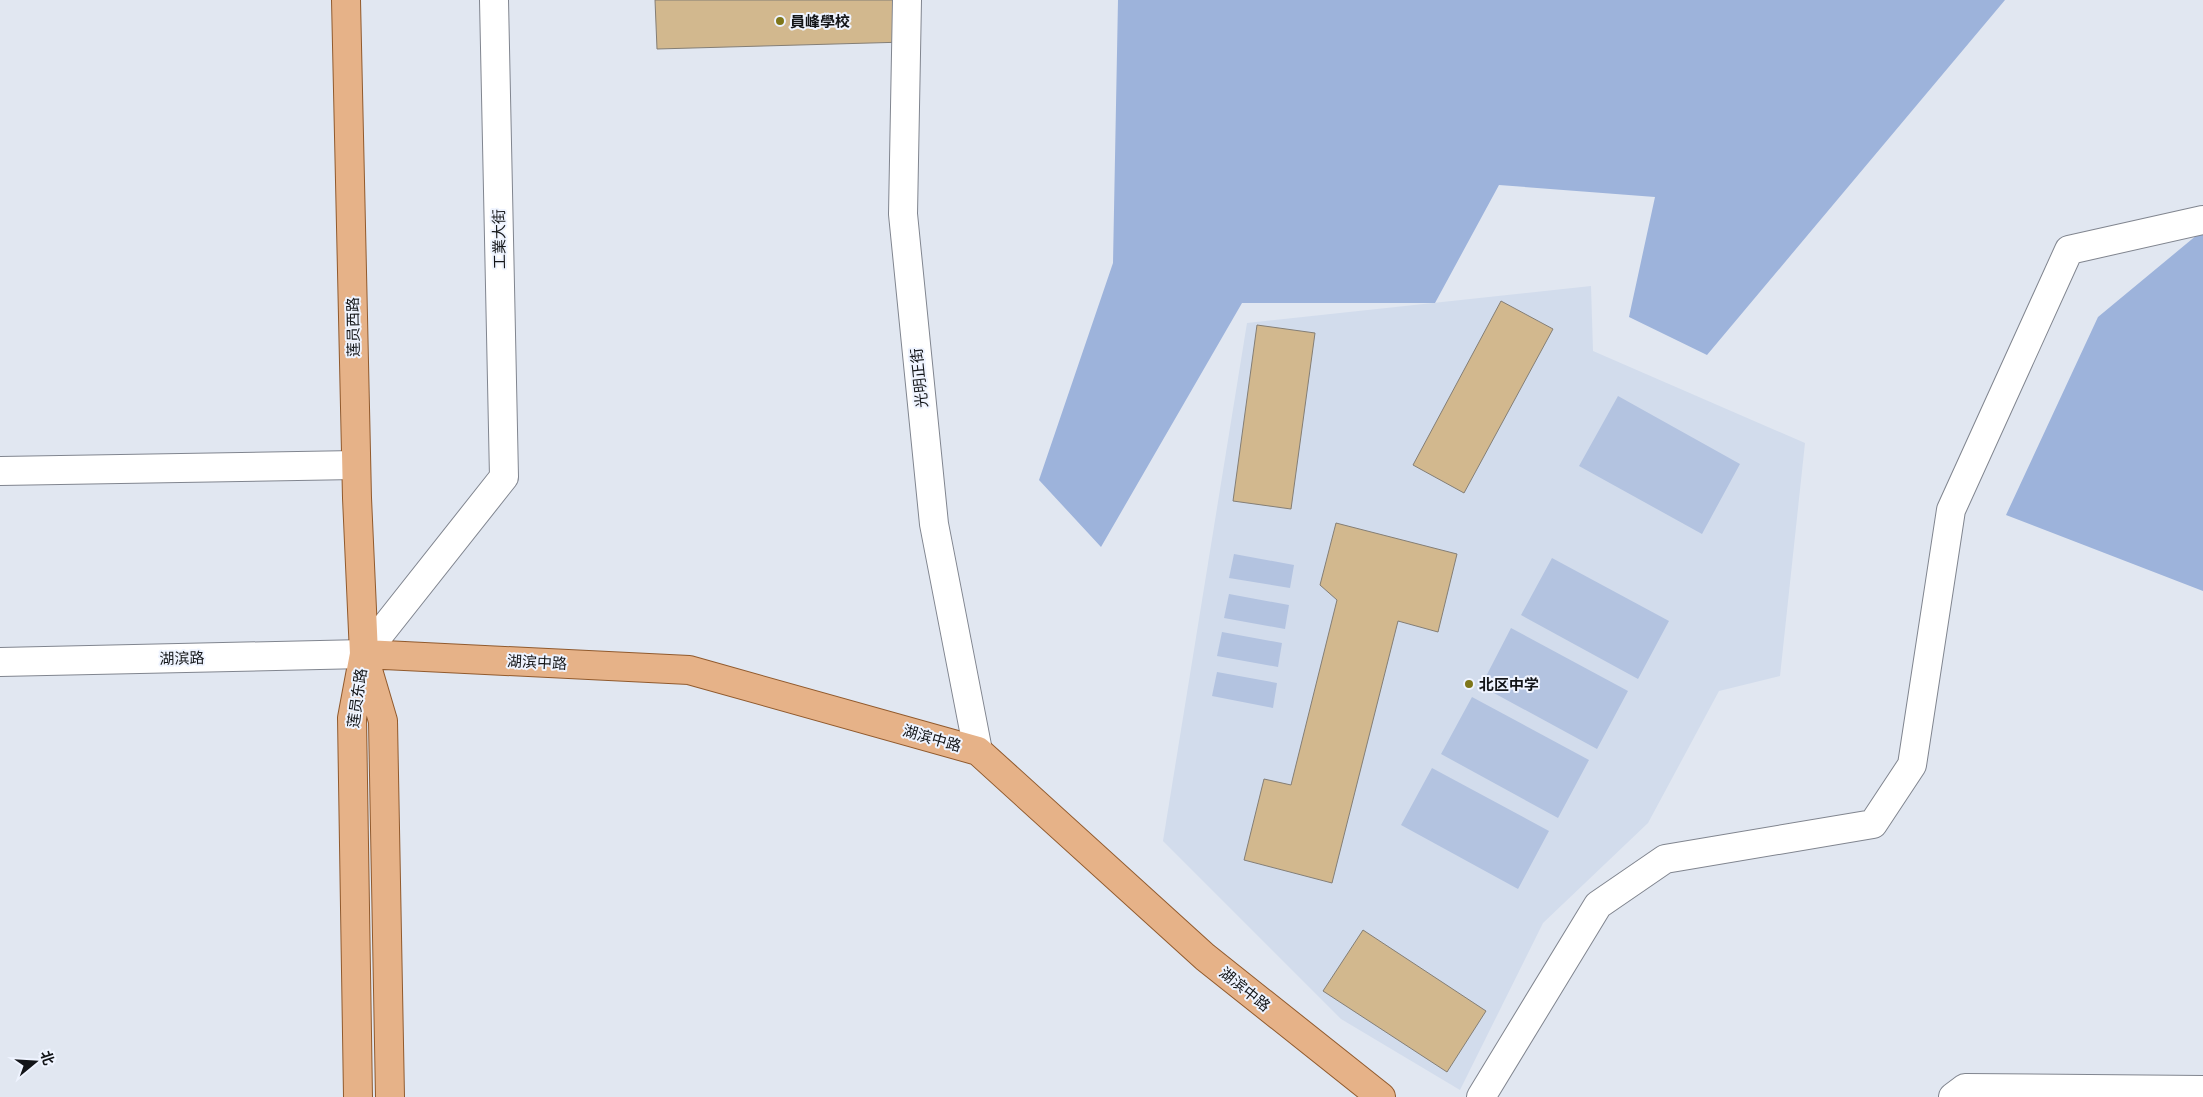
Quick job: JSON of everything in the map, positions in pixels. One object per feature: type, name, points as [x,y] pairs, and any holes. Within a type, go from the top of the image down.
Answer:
[{"type":"main road","name":"莲员西路","points":[[346,0],[356,465],[364,654]]},
{"type":"main road","name":"湖滨中路","points":[[364,654],[689,670],[978,751],[1205,957],[1381,1097]]},
{"type":"main road","name":"莲员东路","points":[[358,1097],[352,718],[364,654]]},
{"type":"main road","name":"莲员东路","points":[[364,654],[383,721],[390,1097]]},
{"type":"street","name":"工業大街","points":[[364,654],[504,477],[494,0]]},
{"type":"street","name":"光明正街","points":[[907,0],[904,224],[934,524],[978,751]]},
{"type":"street","points":[[1481,1097],[1598,905],[1665,859],[1873,824],[1912,764],[1951,510],[2069,250],[2203,220]]},
{"type":"street","points":[[0,471],[356,465]]},
{"type":"street","name":"湖滨路","points":[[0,662],[364,654]]},
{"type":"street","points":[[1952,1097],[1965,1088],[2203,1090]]},
{"type":"shaded area","points":[[1118,0],[2005,0],[1707,355],[1629,317],[1655,197],[1499,185],[1435,303],[1242,303],[1101,547],[1039,480],[1113,263]]},
{"type":"shaded area","points":[[2203,230],[2203,591],[2006,515],[2098,317]]},
{"type":"shaded area","name":"北区中学","points":[[1591,286],[1593,351],[1805,443],[1780,676],[1719,691],[1648,823],[1543,923],[1460,1090],[1341,1019],[1163,841],[1247,323]]},
{"type":"shaded area","points":[[1618,396],[1740,464],[1702,534],[1579,466]]},
{"type":"shaded area","points":[[1234,554],[1294,565],[1290,588],[1229,578]]},
{"type":"shaded area","points":[[1552,558],[1669,621],[1638,679],[1521,615]]},
{"type":"shaded area","points":[[1229,594],[1289,605],[1285,629],[1224,618]]},
{"type":"shaded area","points":[[1511,628],[1628,691],[1597,749],[1481,686]]},
{"type":"shaded area","points":[[1222,632],[1282,643],[1278,667],[1217,656]]},
{"type":"shaded area","points":[[1217,672],[1277,683],[1273,708],[1212,696]]},
{"type":"shaded area","points":[[1472,697],[1589,760],[1558,818],[1441,754]]},
{"type":"shaded area","points":[[1432,768],[1549,831],[1518,889],[1401,825]]},
{"type":"building","name":"員峰學校","points":[[655,0],[904,0],[906,42],[657,49]]},
{"type":"building","points":[[1501,301],[1553,329],[1464,493],[1413,465]]},
{"type":"building","points":[[1257,325],[1315,333],[1291,509],[1233,501]]},
{"type":"building","points":[[1336,523],[1457,554],[1438,632],[1398,621],[1332,883],[1244,860],[1264,779],[1291,785],[1337,600],[1320,585]]},
{"type":"building","points":[[1363,930],[1486,1011],[1447,1072],[1323,991]]},
{"type":"place","name":"員峰學校","points":[[780,21]]},
{"type":"place","name":"北区中学","points":[[1469,684]]}]
